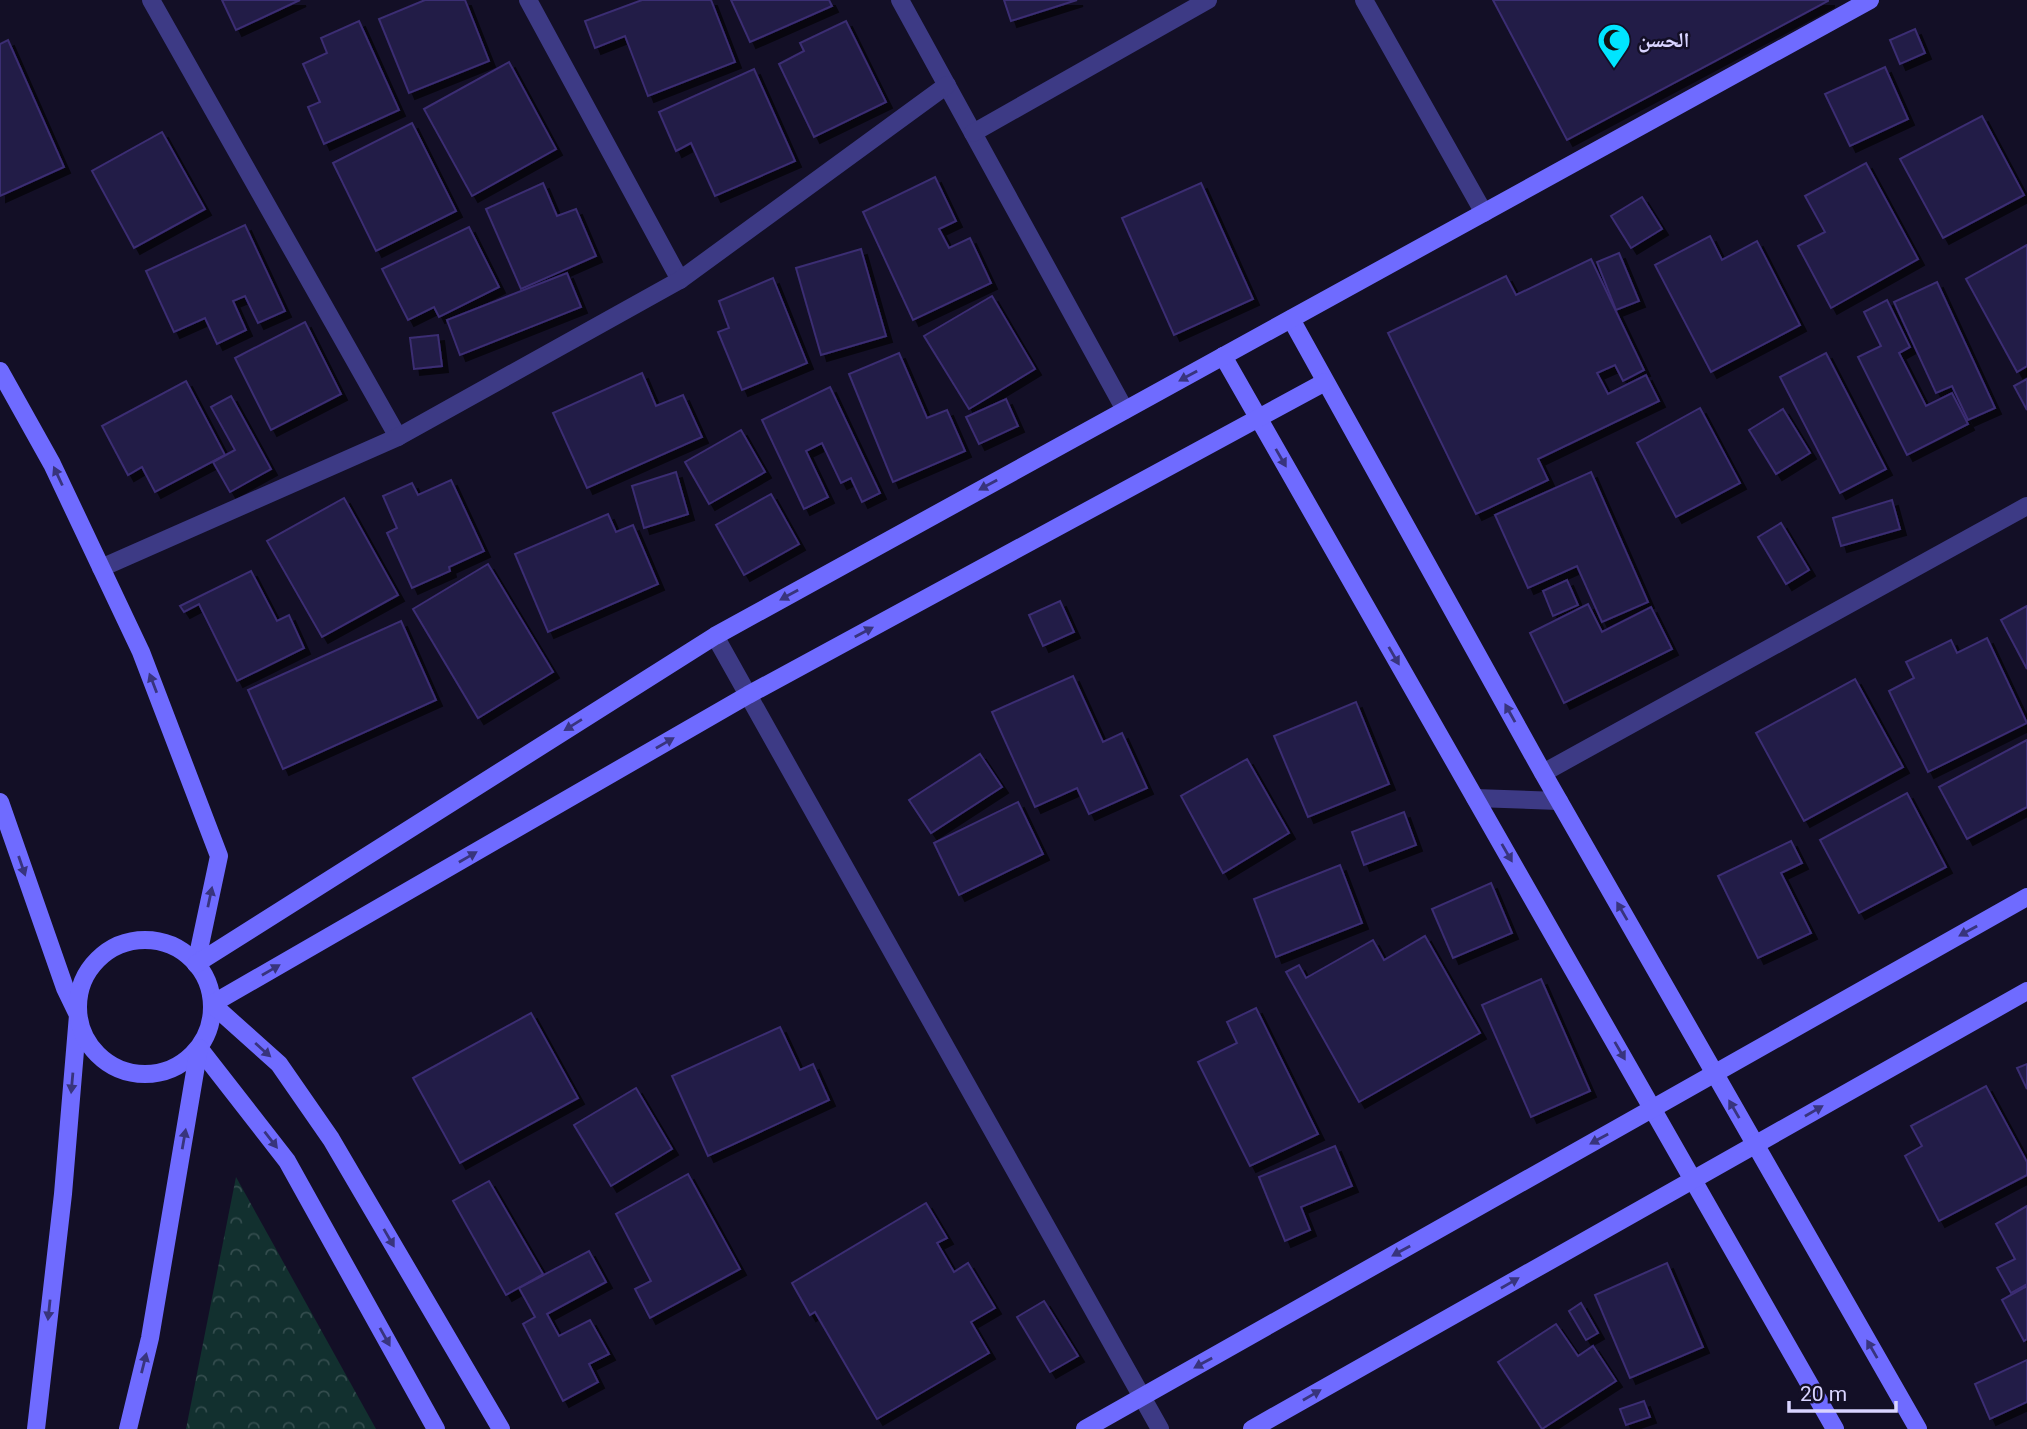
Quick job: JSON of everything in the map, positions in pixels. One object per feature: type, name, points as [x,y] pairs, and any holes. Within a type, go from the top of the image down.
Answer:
[{"type":"street","points":[[151,0],[398,437]]},
{"type":"street","points":[[527,0],[680,280]]},
{"type":"street","points":[[900,0],[1125,410]]},
{"type":"street","points":[[973,133],[1208,0]]},
{"type":"street","points":[[1364,0],[1484,213]]},
{"type":"street","points":[[196,964],[715,636],[1870,0]]},
{"type":"street","points":[[101,568],[398,437],[680,280],[947,85]]},
{"type":"street","points":[[1290,319],[1543,773],[1918,1429]]},
{"type":"street","points":[[1223,356],[1835,1429]]},
{"type":"street","points":[[0,371],[52,464],[141,652],[219,856],[196,964]]},
{"type":"street","points":[[212,1004],[748,695],[1325,382]]},
{"type":"street","points":[[1543,773],[2027,506]]},
{"type":"street","points":[[715,636],[1160,1429]]},
{"type":"street","points":[[1475,798],[1559,801]]},
{"type":"street","points":[[0,802],[65,988],[85,1037],[98,1055],[117,1069],[139,1074],[162,1073],[183,1063],[199,1048]]},
{"type":"street","points":[[1085,1429],[2027,897]]},
{"type":"street","points":[[36,1429],[63,1194],[79,993],[86,974],[100,957],[118,945],[139,940],[160,942],[180,950],[196,964],[207,982],[212,1004],[209,1027],[199,1048],[150,1338],[128,1429]]},
{"type":"street","points":[[1252,1429],[2027,991]]},
{"type":"street","points":[[212,1004],[279,1064],[331,1139],[501,1429]]},
{"type":"street","points":[[199,1048],[287,1161],[436,1429]]},
{"type":"green space","points":[[236,1177],[376,1429],[186,1429]]},
{"type":"building","points":[[222,0],[300,0],[236,30]]},
{"type":"building","points":[[425,0],[465,0],[489,61],[409,93],[379,19]]},
{"type":"building","points":[[642,0],[711,0],[735,62],[648,96],[625,36],[595,48],[585,21]]},
{"type":"building","points":[[731,0],[829,0],[832,6],[750,42]]},
{"type":"building","points":[[1004,0],[1077,0],[1011,21]]},
{"type":"building","name":"الحسن","points":[[1493,0],[1828,0],[1828,1],[1567,140]]},
{"type":"building","points":[[359,21],[399,110],[324,144],[308,107],[320,102],[303,64],[327,53],[321,38]]},
{"type":"building","points":[[846,21],[886,102],[814,137],[779,64],[804,51],[800,43]]},
{"type":"building","points":[[1915,29],[1925,53],[1900,64],[1890,40]]},
{"type":"building","points":[[8,40],[64,167],[0,196],[0,44]]},
{"type":"building","points":[[509,62],[556,149],[472,196],[424,109]]},
{"type":"building","points":[[1885,67],[1908,119],[1850,146],[1825,94]]},
{"type":"building","points":[[754,69],[795,161],[715,196],[691,143],[676,151],[659,112]]},
{"type":"building","points":[[1982,116],[2024,195],[1943,238],[1900,159]]},
{"type":"building","points":[[412,123],[456,211],[376,251],[333,163]]},
{"type":"building","points":[[162,132],[205,209],[134,248],[92,171]]},
{"type":"building","points":[[1866,163],[1918,259],[1831,308],[1798,246],[1825,232],[1805,196]]},
{"type":"building","points":[[935,177],[956,221],[939,229],[949,248],[970,238],[991,283],[913,320],[863,212]]},
{"type":"building","points":[[543,183],[557,216],[576,209],[596,256],[521,289],[486,209]]},
{"type":"building","points":[[1201,183],[1253,299],[1174,335],[1122,218]]},
{"type":"building","points":[[1642,197],[1662,229],[1631,248],[1611,216]]},
{"type":"building","points":[[245,225],[285,311],[258,323],[245,296],[233,301],[246,330],[217,344],[205,318],[174,332],[146,271]]},
{"type":"building","points":[[469,227],[499,287],[439,317],[434,307],[408,320],[382,269]]},
{"type":"building","points":[[1710,236],[1722,260],[1757,241],[1800,325],[1711,372],[1655,265]]},
{"type":"building","points":[[2027,245],[2027,366],[2017,372],[1966,279]]},
{"type":"building","points":[[861,249],[886,336],[821,355],[796,268]]},
{"type":"building","points":[[1619,253],[1639,301],[1616,310],[1597,262]]},
{"type":"building","points":[[1591,259],[1644,370],[1623,381],[1615,365],[1597,373],[1608,394],[1646,375],[1659,401],[1538,459],[1548,480],[1476,514],[1388,333],[1506,276],[1516,295]]},
{"type":"building","points":[[567,273],[581,307],[460,355],[447,320]]},
{"type":"building","points":[[773,278],[807,363],[742,390],[718,332],[729,328],[719,301]]},
{"type":"building","points":[[1937,282],[1995,408],[1968,420],[1952,386],[1936,393],[1894,302]]},
{"type":"building","points":[[992,296],[1035,369],[969,409],[924,336]]},
{"type":"building","points":[[1887,300],[1910,347],[1899,353],[1926,406],[1952,393],[1968,424],[1907,455],[1858,357],[1881,346],[1864,312]]},
{"type":"building","points":[[305,322],[341,394],[271,430],[235,358]]},
{"type":"building","points":[[438,335],[442,366],[414,369],[410,338]]},
{"type":"building","points":[[899,353],[927,418],[947,410],[965,451],[893,482],[849,374]]},
{"type":"building","points":[[1826,353],[1886,469],[1840,493],[1780,377]]},
{"type":"building","points":[[642,373],[656,406],[683,395],[702,437],[587,488],[553,413]]},
{"type":"building","points":[[2027,379],[2027,410],[2014,386]]},
{"type":"building","points":[[186,381],[225,455],[155,492],[142,467],[128,475],[102,426]]},
{"type":"building","points":[[830,387],[880,493],[862,502],[851,478],[841,483],[822,443],[806,451],[828,497],[804,509],[762,420]]},
{"type":"building","points":[[231,396],[271,469],[230,492],[213,462],[235,450],[211,407]]},
{"type":"building","points":[[1006,399],[1018,426],[979,444],[966,417]]},
{"type":"building","points":[[1700,408],[1740,483],[1676,517],[1637,443]]},
{"type":"building","points":[[1783,409],[1810,453],[1776,474],[1749,430]]},
{"type":"building","points":[[741,430],[765,472],[709,504],[685,462]]},
{"type":"building","points":[[676,472],[688,514],[644,528],[632,486]]},
{"type":"building","points":[[1591,472],[1648,602],[1602,622],[1577,566],[1528,588],[1495,515]]},
{"type":"building","points":[[451,480],[484,551],[449,567],[450,571],[412,588],[387,533],[397,528],[383,496],[412,483],[418,495]]},
{"type":"building","points":[[771,494],[799,544],[744,575],[716,525]]},
{"type":"building","points":[[344,498],[398,595],[322,637],[267,541]]},
{"type":"building","points":[[1892,500],[1900,529],[1841,546],[1833,518]]},
{"type":"building","points":[[608,514],[616,532],[633,525],[658,584],[548,632],[515,554]]},
{"type":"building","points":[[1781,523],[1809,570],[1786,584],[1758,537]]},
{"type":"building","points":[[488,564],[553,672],[478,718],[413,609]]},
{"type":"building","points":[[251,571],[277,621],[289,615],[304,648],[237,681],[199,604],[184,612],[180,606]]},
{"type":"building","points":[[1567,580],[1578,605],[1553,616],[1543,591]]},
{"type":"building","points":[[1060,601],[1074,632],[1043,646],[1029,615]]},
{"type":"building","points":[[1588,604],[1602,632],[1651,607],[1672,649],[1564,703],[1530,633]]},
{"type":"building","points":[[2027,606],[2027,669],[2001,620]]},
{"type":"building","points":[[401,621],[436,700],[283,769],[248,690]]},
{"type":"building","points":[[1987,638],[2027,723],[1928,772],[1889,691],[1914,678],[1906,662],[1951,640],[1957,653]]},
{"type":"building","points":[[1073,676],[1103,742],[1122,733],[1147,788],[1089,814],[1077,788],[1035,807],[992,712]]},
{"type":"building","points":[[1855,679],[1903,767],[1804,821],[1756,733]]},
{"type":"building","points":[[1356,702],[1389,784],[1308,817],[1274,736]]},
{"type":"building","points":[[2027,740],[2027,807],[1967,839],[1939,787]]},
{"type":"building","points":[[980,754],[1002,787],[931,833],[909,800]]},
{"type":"building","points":[[1247,759],[1289,833],[1223,873],[1181,796]]},
{"type":"building","points":[[1907,793],[1946,867],[1859,913],[1820,840]]},
{"type":"building","points":[[1018,802],[1043,854],[959,895],[934,843]]},
{"type":"building","points":[[1404,812],[1416,845],[1364,865],[1352,832]]},
{"type":"building","points":[[1791,841],[1802,863],[1781,873],[1811,933],[1758,958],[1718,876]]},
{"type":"building","points":[[1340,865],[1362,923],[1276,957],[1254,899]]},
{"type":"building","points":[[1491,883],[1512,933],[1453,958],[1432,909]]},
{"type":"building","points":[[1425,936],[1480,1033],[1359,1102],[1286,972],[1299,965],[1306,978],[1373,940],[1384,960]]},
{"type":"building","points":[[1541,979],[1590,1091],[1531,1117],[1482,1005]]},
{"type":"building","points":[[1256,1008],[1318,1134],[1250,1166],[1198,1062],[1237,1043],[1227,1022]]},
{"type":"building","points":[[531,1013],[578,1098],[460,1163],[413,1078]]},
{"type":"building","points":[[780,1027],[800,1070],[813,1064],[829,1100],[708,1156],[672,1076]]},
{"type":"building","points":[[2027,1064],[2027,1089],[2017,1068]]},
{"type":"building","points":[[1986,1086],[2027,1162],[2027,1175],[1939,1221],[1905,1156],[1922,1146],[1911,1126]]},
{"type":"building","points":[[636,1088],[672,1149],[611,1186],[574,1125]]},
{"type":"building","points":[[1335,1146],[1352,1186],[1301,1207],[1310,1230],[1285,1241],[1259,1177]]},
{"type":"building","points":[[688,1174],[740,1269],[650,1318],[635,1289],[651,1281],[616,1214]]},
{"type":"building","points":[[489,1181],[543,1274],[506,1295],[453,1201]]},
{"type":"building","points":[[926,1203],[947,1238],[937,1243],[954,1272],[968,1263],[995,1308],[971,1322],[989,1353],[877,1419],[815,1312],[810,1315],[792,1283]]},
{"type":"building","points":[[2027,1206],[2027,1284],[2011,1293],[1997,1268],[2015,1259],[1996,1224]]},
{"type":"building","points":[[589,1251],[606,1282],[547,1314],[559,1336],[590,1320],[609,1354],[589,1364],[598,1382],[563,1401],[523,1324],[535,1317],[519,1288]]},
{"type":"building","points":[[1667,1263],[1703,1347],[1630,1378],[1595,1295]]},
{"type":"building","points":[[2027,1286],[2027,1339],[2024,1341],[2002,1300]]},
{"type":"building","points":[[1044,1301],[1078,1356],[1050,1372],[1017,1317]]},
{"type":"building","points":[[1581,1303],[1598,1333],[1586,1340],[1569,1311]]},
{"type":"building","points":[[1556,1324],[1578,1356],[1593,1346],[1616,1381],[1542,1429],[1498,1362]]},
{"type":"building","points":[[2027,1360],[2027,1402],[1990,1419],[1975,1384]]},
{"type":"building","points":[[1644,1401],[1650,1417],[1626,1425],[1620,1409]]},
{"type":"place","name":"الحسن","points":[[1614,70]]}]
